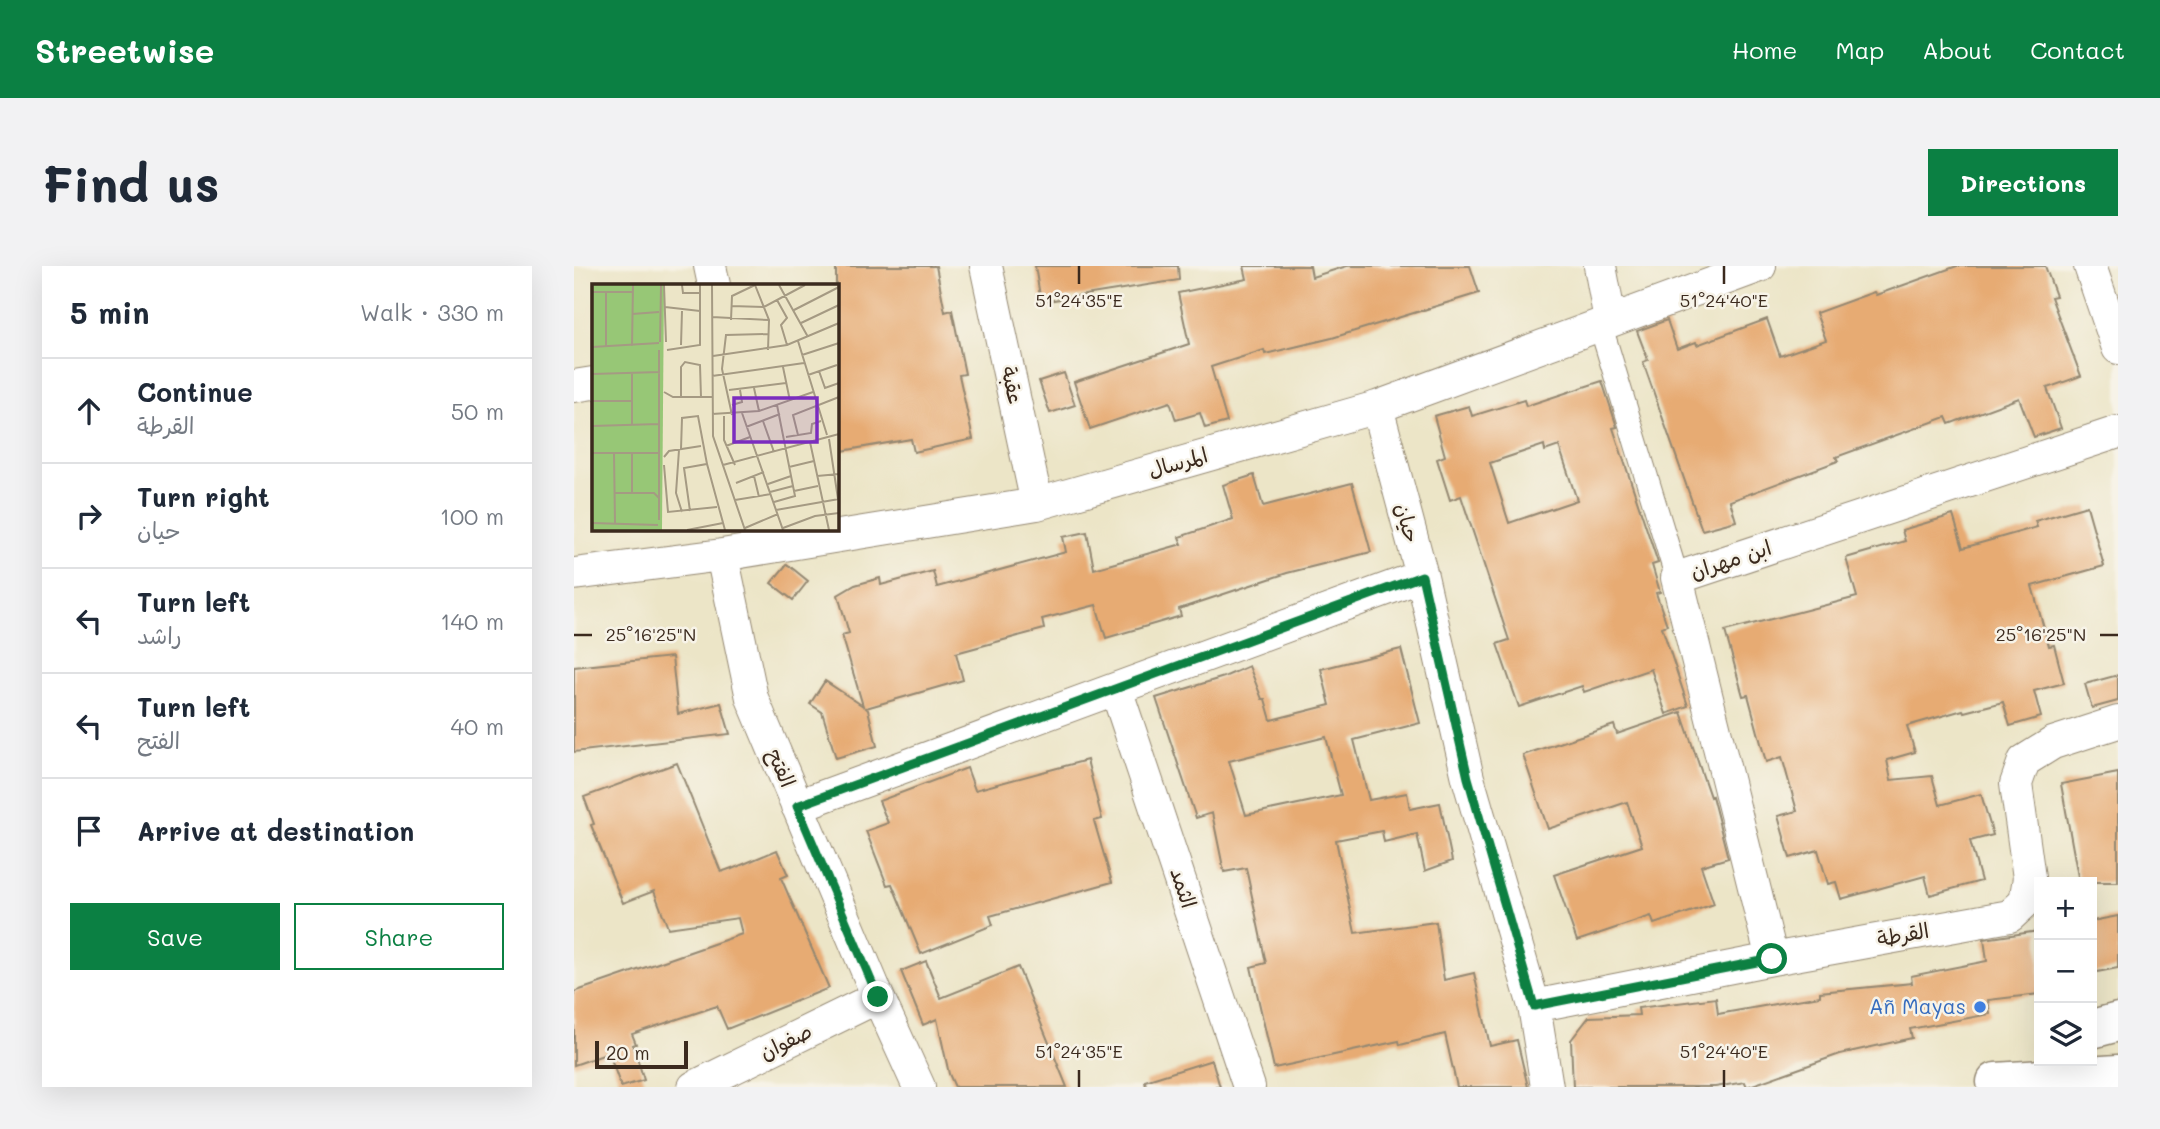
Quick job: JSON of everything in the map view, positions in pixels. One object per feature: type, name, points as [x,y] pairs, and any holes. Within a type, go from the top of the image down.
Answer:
[{"type":"street","points":[[710,266],[715,284]]},
{"type":"street","name":"عقبة","points":[[986,266],[1037,504]]},
{"type":"street","points":[[1600,266],[1605,322],[1677,578]]},
{"type":"street","name":"المرسال","points":[[574,574],[722,555],[1037,504],[1377,407],[1760,266]]},
{"type":"street","points":[[2090,266],[2118,348]]},
{"type":"street","points":[[574,386],[592,383]]},
{"type":"street","name":"حيان","points":[[1377,407],[1422,576],[1468,778],[1534,1006],[1547,1087]]},
{"type":"street","name":"ابن مهران","points":[[1772,959],[1677,578],[2118,432]]},
{"type":"street","name":"الفتح","points":[[722,555],[751,698],[919,1087]]},
{"type":"street","points":[[797,806],[1422,576]]},
{"type":"street","name":"الثمد","points":[[1116,690],[1249,1087]]},
{"type":"street","name":"القرطة","points":[[1534,1006],[2010,916],[2025,902],[2029,878],[2017,784],[2024,761],[2053,743],[2118,722]]},
{"type":"street","name":"صفوان","points":[[694,1087],[878,997]]},
{"type":"street","points":[[2097,1028],[2118,1022]]},
{"type":"street","points":[[1992,1085],[2034,1058]]},
{"type":"street","points":[[1992,1085],[2118,1074]]},
{"type":"building","points":[[836,266],[936,266],[945,312],[952,310],[965,374],[959,375],[973,439],[914,452],[911,439],[838,452]]},
{"type":"building","points":[[1035,266],[1178,266],[1179,280],[1041,302]]},
{"type":"building","points":[[1244,266],[1310,266],[1312,277],[1347,266],[1470,266],[1479,293],[1332,338],[1265,354],[1264,350],[1211,367],[1227,422],[1205,428],[1200,413],[1176,420],[1170,402],[1090,429],[1074,382],[1189,344],[1178,293],[1247,279]]},
{"type":"building","points":[[1957,266],[2045,266],[2056,296],[2051,297],[2081,376],[2047,388],[2061,428],[2034,437],[2019,398],[1949,424],[1946,417],[1836,457],[1838,461],[1730,501],[1736,521],[1702,530],[1643,362],[1648,360],[1637,331],[1667,320],[1677,349],[1696,342],[1697,345],[1767,319],[1780,356],[1826,340],[1816,313]]},
{"type":"building","points":[[1064,373],[1075,405],[1050,413],[1039,381]]},
{"type":"building","points":[[1602,381],[1617,427],[1613,428],[1658,563],[1652,565],[1660,592],[1656,593],[1667,625],[1662,627],[1688,706],[1666,714],[1651,669],[1584,692],[1582,686],[1519,707],[1497,644],[1509,640],[1461,496],[1450,500],[1437,459],[1445,456],[1434,416],[1469,406],[1472,416],[1524,400],[1526,406]],"holes":[[[1544,445],[1545,451],[1559,446],[1577,500],[1509,523],[1490,463]]]},
{"type":"building","points":[[1254,475],[1263,506],[1352,483],[1371,552],[1287,573],[1179,609],[1181,616],[1106,638],[1096,605],[1042,619],[1044,629],[956,653],[963,680],[866,708],[877,746],[836,758],[822,712],[810,704],[825,681],[863,706],[842,635],[849,633],[838,595],[855,585],[880,578],[881,585],[933,571],[937,587],[1066,552],[1063,537],[1087,532],[1094,569],[1182,544],[1179,537],[1233,519],[1223,485]]},
{"type":"building","points":[[2087,506],[2104,566],[2032,586],[2049,646],[2054,645],[2064,683],[2034,691],[2041,717],[2010,726],[2003,702],[1964,712],[1963,710],[1907,726],[1915,752],[1887,760],[1891,780],[1932,776],[1940,805],[1981,794],[1993,835],[1970,841],[1981,881],[1930,895],[1925,876],[1841,899],[1836,882],[1828,884],[1818,850],[1790,858],[1778,816],[1797,811],[1782,757],[1766,762],[1748,695],[1743,696],[1725,631],[1857,597],[1846,558],[1905,541],[1902,530],[1953,515],[1963,548],[2037,527],[2035,521]]},
{"type":"building","points":[[787,564],[808,581],[793,600],[771,583]]},
{"type":"building","points":[[1401,649],[1420,723],[1354,740],[1369,800],[1407,793],[1410,809],[1440,803],[1452,861],[1425,871],[1417,834],[1384,842],[1382,831],[1336,840],[1355,933],[1436,922],[1444,980],[1474,973],[1490,1046],[1517,1040],[1528,1087],[1457,1087],[1445,1034],[1400,1045],[1399,1041],[1274,1068],[1251,967],[1266,963],[1246,868],[1224,872],[1212,813],[1196,818],[1156,698],[1224,677],[1249,666],[1262,699],[1265,699],[1271,720],[1330,705],[1321,669]],"holes":[[[1326,737],[1341,795],[1246,815],[1229,761]]]},
{"type":"building","points":[[672,657],[678,714],[721,703],[730,734],[574,752],[574,667]]},
{"type":"building","points":[[2118,675],[2118,701],[2092,708],[2085,684]]},
{"type":"building","points":[[1681,712],[1710,797],[1712,796],[1728,858],[1701,866],[1714,904],[1654,924],[1651,916],[1577,941],[1554,875],[1642,846],[1627,802],[1548,829],[1523,755],[1614,725],[1617,734]]},
{"type":"building","points":[[1087,760],[1102,819],[1094,821],[1112,882],[990,916],[993,925],[921,954],[892,884],[887,885],[866,831],[888,823],[879,801],[967,768],[975,790]]},
{"type":"building","points":[[677,763],[721,872],[777,850],[788,875],[781,878],[829,988],[727,1029],[717,1006],[632,1034],[644,1080],[621,1087],[609,1053],[574,1065],[574,992],[742,934],[738,918],[668,928],[654,891],[623,903],[591,825],[594,824],[584,797]]},
{"type":"building","points":[[2118,773],[2118,882],[2097,882],[2097,877],[2078,877],[2061,784]]},
{"type":"building","points":[[2118,916],[2118,968],[2097,972],[2097,920]]},
{"type":"building","points":[[2034,932],[2034,995],[1988,1000],[1990,1014],[1910,1029],[1912,1038],[1840,1054],[1747,1087],[1745,1082],[1715,1087],[1573,1087],[1571,1040],[1589,1017],[1639,1015],[1638,1008],[1716,998],[1718,1014],[1820,996],[1820,992],[1912,983],[1911,976],[1987,961],[1984,939]]},
{"type":"building","points":[[926,961],[941,998],[1018,967],[1067,1087],[955,1087],[949,1074],[937,1019],[923,1025],[901,971]]},
{"type":"building","points":[[1212,1060],[1220,1087],[1146,1087],[1145,1081]]},
{"type":"place","name":"Añ Mayas","points":[[1980,1007]]},
{"type":"route","points":[[878,997],[797,806],[1422,576],[1468,778],[1534,1006],[1772,959]]}]
